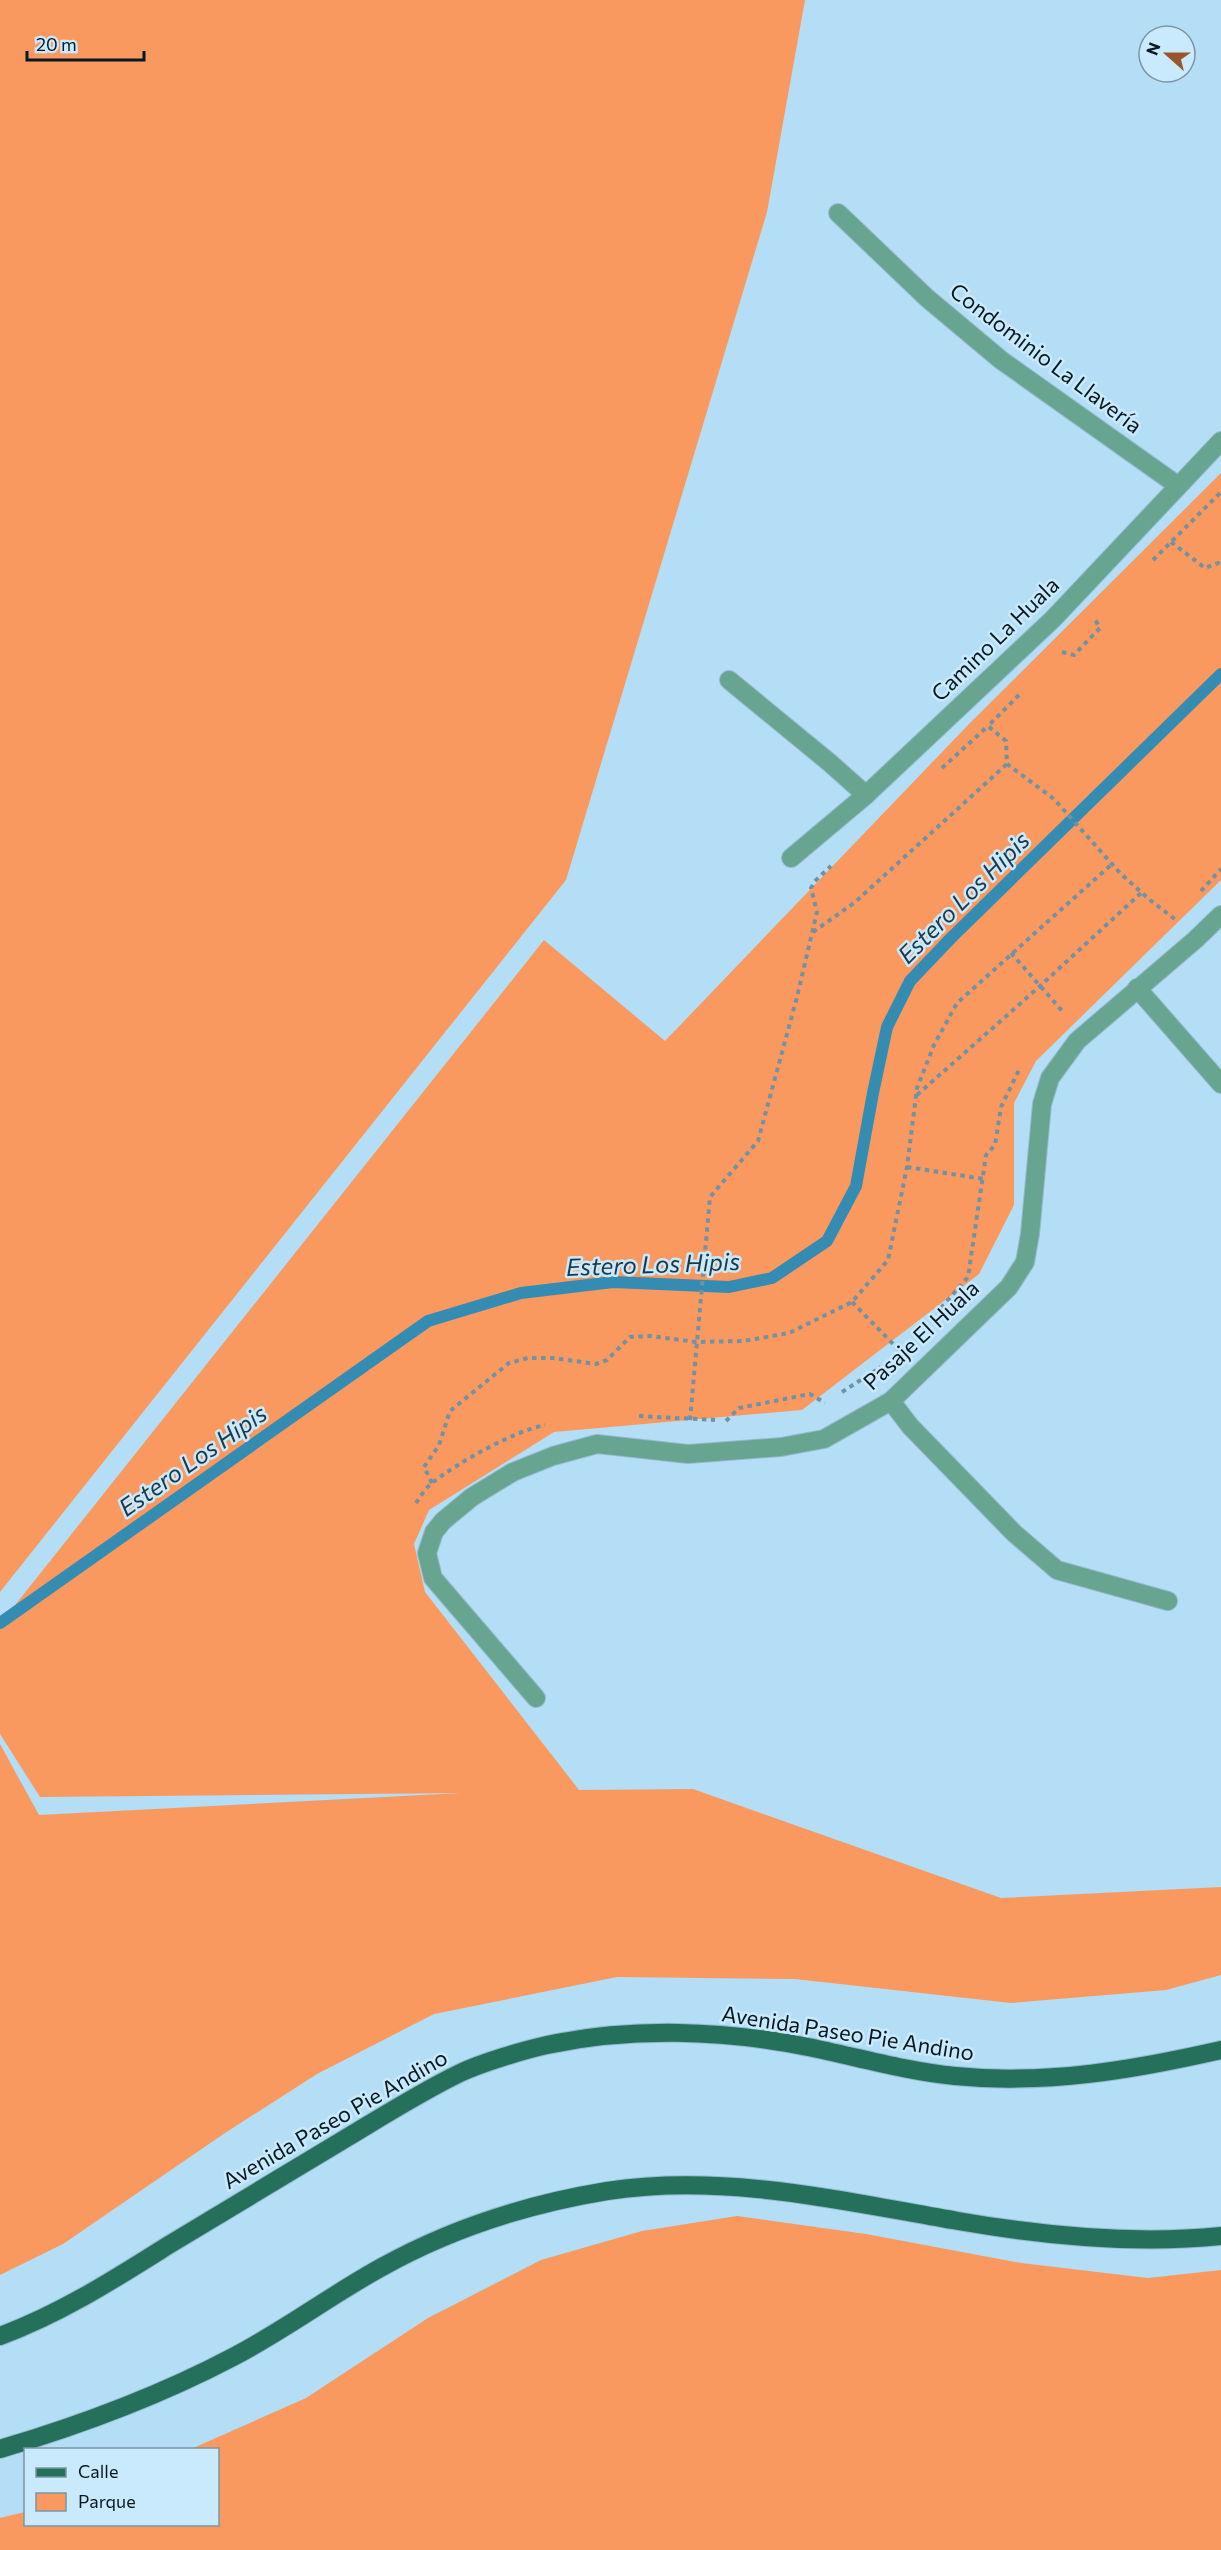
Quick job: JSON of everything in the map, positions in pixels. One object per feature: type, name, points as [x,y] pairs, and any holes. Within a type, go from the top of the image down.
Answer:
[{"type":"main road","name":"Avenida Paseo Pie Andino","points":[[0,2336],[63,2308],[113,2281],[389,2113],[462,2072],[546,2046],[592,2039],[666,2033],[740,2037],[804,2046],[913,2070],[1002,2079],[1052,2079],[1098,2074],[1221,2050]]},
{"type":"main road","points":[[0,2449],[89,2421],[183,2382],[282,2329],[380,2268],[459,2230],[555,2201],[610,2191],[711,2185],[780,2191],[1030,2232],[1136,2239],[1221,2236]]},
{"type":"street","name":"Condominio La Llavería","points":[[838,213],[927,298],[1001,360],[1177,485]]},
{"type":"street","name":"Camino La Huala","points":[[791,858],[866,795],[1053,619],[1221,441]]},
{"type":"street","points":[[729,680],[830,762],[866,795]]},
{"type":"street","name":"Pasaje El Huala","points":[[536,1698],[433,1578],[427,1553],[434,1532],[443,1521],[472,1497],[513,1472],[554,1456],[597,1444],[688,1454],[781,1448],[824,1439],[891,1401],[1009,1287],[1025,1262],[1030,1234],[1042,1104],[1050,1078],[1077,1041],[1221,915]]},
{"type":"street","points":[[1137,988],[1221,1084]]},
{"type":"street","points":[[891,1401],[910,1426],[1014,1533],[1057,1570],[1168,1601]]},
{"type":"path","points":[[1148,565],[1221,492]]},
{"type":"path","points":[[1171,542],[1206,568],[1220,564]]},
{"type":"path","points":[[1054,660],[1062,652],[1074,655],[1100,628],[1093,619],[1101,611]]},
{"type":"path","points":[[938,771],[1021,693]]},
{"type":"path","points":[[988,726],[1006,741],[1007,764]]},
{"type":"path","points":[[1007,764],[1054,799],[1112,864],[1141,893],[1175,918],[1195,940]]},
{"type":"path","points":[[812,932],[854,903],[1007,764]]},
{"type":"path","points":[[688,1454],[710,1197],[758,1141],[817,912],[811,888],[814,881],[839,860]]},
{"type":"path","points":[[432,1483],[424,1467],[439,1445],[450,1411],[509,1363],[528,1359],[553,1358],[596,1364],[607,1360],[630,1337],[651,1336],[696,1342],[743,1341],[789,1333],[852,1302],[888,1260],[907,1167],[917,1095],[934,1045],[957,1003],[1112,864]]},
{"type":"path","points":[[917,1095],[1040,987],[1141,893]]},
{"type":"path","points":[[1011,953],[1066,1016]]},
{"type":"path","points":[[907,1167],[984,1179],[968,1277],[939,1311]]},
{"type":"path","points":[[852,1302],[902,1353],[909,1344]]},
{"type":"green space","points":[[0,0],[805,0],[767,212],[566,880],[0,1592]]},
{"type":"green space","points":[[1221,473],[1221,880],[1036,1061],[1014,1103],[1014,1205],[979,1274],[802,1410],[554,1432],[429,1510],[414,1544],[425,1592],[579,1790],[693,1789],[1001,1898],[1221,1887],[1221,1975],[1166,1990],[1011,2003],[795,1979],[617,1977],[434,2014],[317,2074],[225,2133],[63,2244],[0,2275],[0,1744],[39,1815],[461,1793],[40,1797],[0,1734],[0,1624],[544,940],[665,1041],[968,725]]},
{"type":"green space","points":[[737,2216],[866,2234],[1021,2263],[1148,2278],[1221,2270],[1221,2550],[0,2550],[0,2518],[24,2512],[24,2526],[219,2526],[219,2448],[193,2448],[306,2398],[428,2318],[541,2260],[642,2231]]},
{"type":"waterway","name":"Estero Los Hipis","points":[[0,1623],[428,1321],[521,1293],[613,1282],[729,1287],[772,1278],[827,1241],[856,1186],[887,1027],[910,981],[1221,674]]}]
